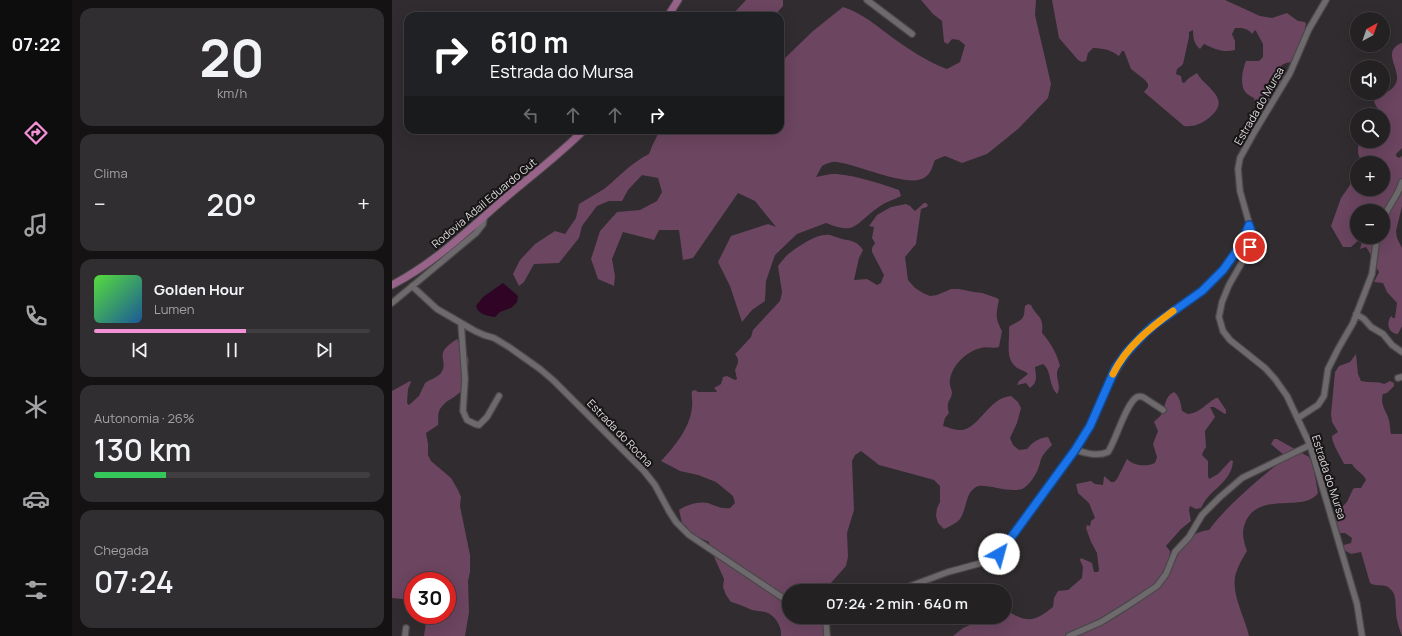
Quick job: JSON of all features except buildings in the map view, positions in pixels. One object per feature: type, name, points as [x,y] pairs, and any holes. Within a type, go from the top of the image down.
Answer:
[{"type":"main road","points":[[670,12],[678,0]]},
{"type":"main road","name":"Rodovia Adail Eduardo Gut","points":[[392,286],[428,263],[456,242],[538,172],[580,134]]},
{"type":"street","points":[[867,0],[912,34]]},
{"type":"street","name":"Estrada do Mursa","points":[[1326,0],[1310,29],[1290,73],[1240,158],[1240,192],[1249,225],[1253,233],[1252,241],[1222,302],[1219,317],[1220,325],[1230,340],[1265,368],[1276,379],[1287,396],[1298,418],[1310,445],[1357,604],[1362,636]]},
{"type":"street","points":[[1390,204],[1402,182]]},
{"type":"street","points":[[392,303],[476,233],[484,224],[484,218]]},
{"type":"street","points":[[915,584],[948,572],[985,562],[999,554],[1075,450],[1090,426],[1115,369],[1132,345],[1154,325],[1202,291],[1218,276],[1236,253],[1249,225]]},
{"type":"street","points":[[1298,418],[1318,405],[1324,396],[1328,369],[1356,314],[1372,274],[1376,244]]},
{"type":"street","name":"Estrada do Rocha","points":[[412,286],[437,309],[484,335],[494,338],[540,369],[644,471],[655,485],[676,522],[689,535],[782,597]]},
{"type":"street","points":[[1356,314],[1364,319],[1371,328],[1383,334],[1392,345],[1402,352]]},
{"type":"street","points":[[461,323],[465,379],[462,405],[467,420],[475,424],[482,422],[487,417],[499,396]]},
{"type":"street","points":[[1075,450],[1093,455],[1103,455],[1108,452],[1130,404],[1139,396],[1163,410]]},
{"type":"street","points":[[1069,636],[1101,622],[1156,586],[1166,574],[1175,552],[1189,537],[1202,515],[1242,478],[1310,445]]},
{"type":"street","points":[[826,624],[827,636]]},
{"type":"street","points":[[405,636],[406,628]]},
{"type":"shaded area","points":[[746,0],[783,0],[783,6],[778,12],[735,12]]},
{"type":"shaded area","points":[[921,0],[1036,0],[1035,15],[1051,84],[1048,98],[1018,129],[987,154],[962,163],[945,156],[935,160],[931,170],[924,178],[906,180],[894,178],[836,162],[831,162],[822,166],[816,177],[838,174],[856,177],[899,190],[901,196],[885,203],[858,224],[849,228],[843,228],[826,223],[797,234],[775,255],[766,281],[765,301],[752,310],[742,322],[730,286],[718,262],[731,236],[768,224],[776,227],[755,201],[738,193],[693,258],[683,260],[679,230],[659,230],[654,240],[623,232],[612,259],[615,276],[614,286],[598,279],[591,259],[600,231],[617,212],[640,210],[657,201],[662,192],[658,178],[642,175],[628,190],[622,201],[609,201],[597,206],[582,226],[579,238],[559,263],[534,264],[524,282],[519,286],[513,274],[520,260],[535,244],[555,231],[565,234],[576,218],[579,204],[604,189],[631,166],[649,154],[658,134],[784,134],[784,58],[813,31],[843,7],[863,16],[906,47],[933,63],[947,69],[960,62],[965,45],[959,40],[952,39],[948,44],[944,42],[942,21],[933,14]]},
{"type":"shaded area","points":[[1052,0],[1225,0],[1260,16],[1272,18],[1287,13],[1298,21],[1305,22],[1306,24],[1301,46],[1294,62],[1285,63],[1280,67],[1279,70],[1286,70],[1285,75],[1268,110],[1262,111],[1256,106],[1254,98],[1248,95],[1245,91],[1242,83],[1246,61],[1259,61],[1263,57],[1263,44],[1256,31],[1255,30],[1252,34],[1247,29],[1235,28],[1232,34],[1235,41],[1235,50],[1227,51],[1215,49],[1204,44],[1200,49],[1194,41],[1193,30],[1189,32],[1183,64],[1177,69],[1176,74],[1181,76],[1182,82],[1184,83],[1197,73],[1215,94],[1219,105],[1216,111],[1203,122],[1197,125],[1184,126],[1144,92],[1148,87],[1148,84],[1131,69],[1124,51],[1122,51],[1119,56],[1107,50],[1093,48],[1088,53],[1086,61],[1082,62],[1078,60],[1059,38]]},
{"type":"shaded area","points":[[1402,43],[1402,148],[1396,154],[1399,158],[1402,156],[1402,206],[1396,231],[1397,238],[1402,248],[1402,326],[1398,334],[1392,332],[1388,325],[1391,316],[1395,318],[1397,303],[1387,292],[1383,283],[1374,282],[1379,272],[1366,247],[1360,249],[1361,244],[1390,244],[1390,204],[1350,204],[1350,244],[1354,244],[1351,247],[1343,247],[1331,226],[1341,198],[1350,185],[1350,196],[1390,196],[1390,156],[1359,156],[1358,148],[1390,148],[1390,108],[1377,108],[1374,101],[1390,100],[1390,90],[1396,83],[1397,78],[1392,56],[1396,46]]},
{"type":"shaded area","points":[[924,203],[928,205],[927,207],[921,209],[916,244],[905,257],[908,280],[915,288],[930,296],[937,295],[951,289],[959,289],[982,293],[999,300],[997,319],[1002,331],[999,347],[983,347],[966,355],[957,364],[951,374],[950,386],[952,395],[948,403],[949,413],[945,418],[943,426],[957,430],[966,429],[978,420],[996,402],[1011,396],[1018,402],[1021,408],[1017,423],[1010,438],[1013,445],[1019,450],[1027,449],[1031,444],[1041,438],[1048,437],[1052,445],[1041,458],[1036,474],[1026,487],[1019,490],[1013,490],[985,486],[976,487],[972,490],[968,497],[960,519],[955,524],[944,529],[938,523],[936,516],[937,508],[940,502],[940,486],[934,480],[879,465],[861,451],[855,455],[852,461],[854,510],[847,533],[848,557],[846,566],[830,584],[782,584],[782,624],[824,624],[827,628],[828,636],[781,636],[777,621],[769,613],[752,610],[731,602],[723,587],[724,579],[709,542],[687,532],[687,527],[682,523],[679,510],[682,508],[693,504],[708,503],[721,508],[730,508],[735,503],[733,496],[716,482],[698,475],[680,471],[661,461],[685,429],[691,415],[692,391],[716,392],[717,391],[714,388],[721,384],[723,377],[727,376],[735,380],[737,379],[735,370],[738,360],[735,354],[751,337],[753,330],[780,301],[782,292],[778,266],[787,255],[804,243],[820,236],[830,235],[851,241],[859,245],[863,250],[859,258],[854,280],[867,279],[877,285],[881,283],[884,275],[872,252],[872,248],[875,243],[872,238],[874,227],[869,226],[877,215],[891,207],[906,204],[915,211]]},
{"type":"shaded area","points":[[503,283],[518,296],[517,302],[511,308],[500,312],[495,317],[481,313],[476,306],[483,297]]},
{"type":"shaded area","points":[[1028,304],[1031,305],[1040,317],[1042,323],[1042,333],[1053,349],[1059,362],[1060,366],[1057,376],[1059,391],[1057,394],[1052,386],[1048,370],[1043,364],[1035,367],[1036,376],[1033,386],[1030,388],[1026,383],[1017,385],[1019,381],[1028,374],[1012,363],[1009,353],[1009,327],[1022,319],[1025,306]]},
{"type":"shaded area","points":[[457,339],[461,350],[468,357],[466,379],[463,388],[459,393],[445,403],[440,409],[438,415],[438,425],[426,433],[428,455],[431,461],[451,478],[461,497],[460,506],[470,555],[470,572],[468,581],[469,612],[465,636],[424,636],[426,624],[456,624],[456,572],[404,572],[404,599],[392,598],[392,391],[410,381],[407,403],[409,405],[419,396],[425,383],[441,373],[444,364],[443,353],[449,345]]},
{"type":"shaded area","points":[[1356,354],[1358,374],[1361,381],[1384,384],[1390,381],[1394,383],[1394,386],[1387,393],[1383,394],[1382,400],[1389,419],[1391,434],[1402,434],[1402,636],[1397,620],[1393,592],[1386,586],[1370,583],[1361,552],[1351,554],[1344,550],[1344,545],[1351,543],[1352,538],[1345,533],[1340,533],[1334,518],[1335,514],[1347,502],[1353,489],[1361,488],[1366,480],[1352,464],[1344,464],[1332,439],[1332,436],[1338,432],[1332,422],[1331,414],[1335,372],[1339,366],[1350,362]]},
{"type":"shaded area","points":[[1174,392],[1176,394],[1181,403],[1182,411],[1188,414],[1199,410],[1212,400],[1218,398],[1226,410],[1226,413],[1225,414],[1214,407],[1210,407],[1215,417],[1205,431],[1206,447],[1202,455],[1208,461],[1209,479],[1218,474],[1231,460],[1233,461],[1227,477],[1207,498],[1201,508],[1196,509],[1190,506],[1189,510],[1191,521],[1181,529],[1166,546],[1170,551],[1169,561],[1191,537],[1202,531],[1209,530],[1220,517],[1257,481],[1273,467],[1284,460],[1285,456],[1271,444],[1274,439],[1277,439],[1309,457],[1313,465],[1318,493],[1311,499],[1303,502],[1271,504],[1261,507],[1253,512],[1244,525],[1243,536],[1247,551],[1237,570],[1235,577],[1235,592],[1249,636],[953,636],[963,628],[972,624],[1012,624],[1012,614],[1028,619],[1042,615],[1053,607],[1054,598],[1058,591],[1068,590],[1082,578],[1083,567],[1080,560],[1081,558],[1092,563],[1094,572],[1098,572],[1097,553],[1086,528],[1087,525],[1090,526],[1091,521],[1095,518],[1089,503],[1078,493],[1076,484],[1091,481],[1095,484],[1103,485],[1104,476],[1111,482],[1114,482],[1127,459],[1140,465],[1155,463],[1157,457],[1153,444],[1158,431],[1154,422],[1163,412],[1167,399]]},
{"type":"slow traffic","points":[[1113,374],[1132,345],[1154,325],[1173,311]]},
{"type":"route","points":[[999,554],[1075,450],[1090,426],[1115,369],[1132,345],[1154,325],[1202,291],[1213,281],[1236,253],[1249,225],[1253,233],[1250,247]]}]
